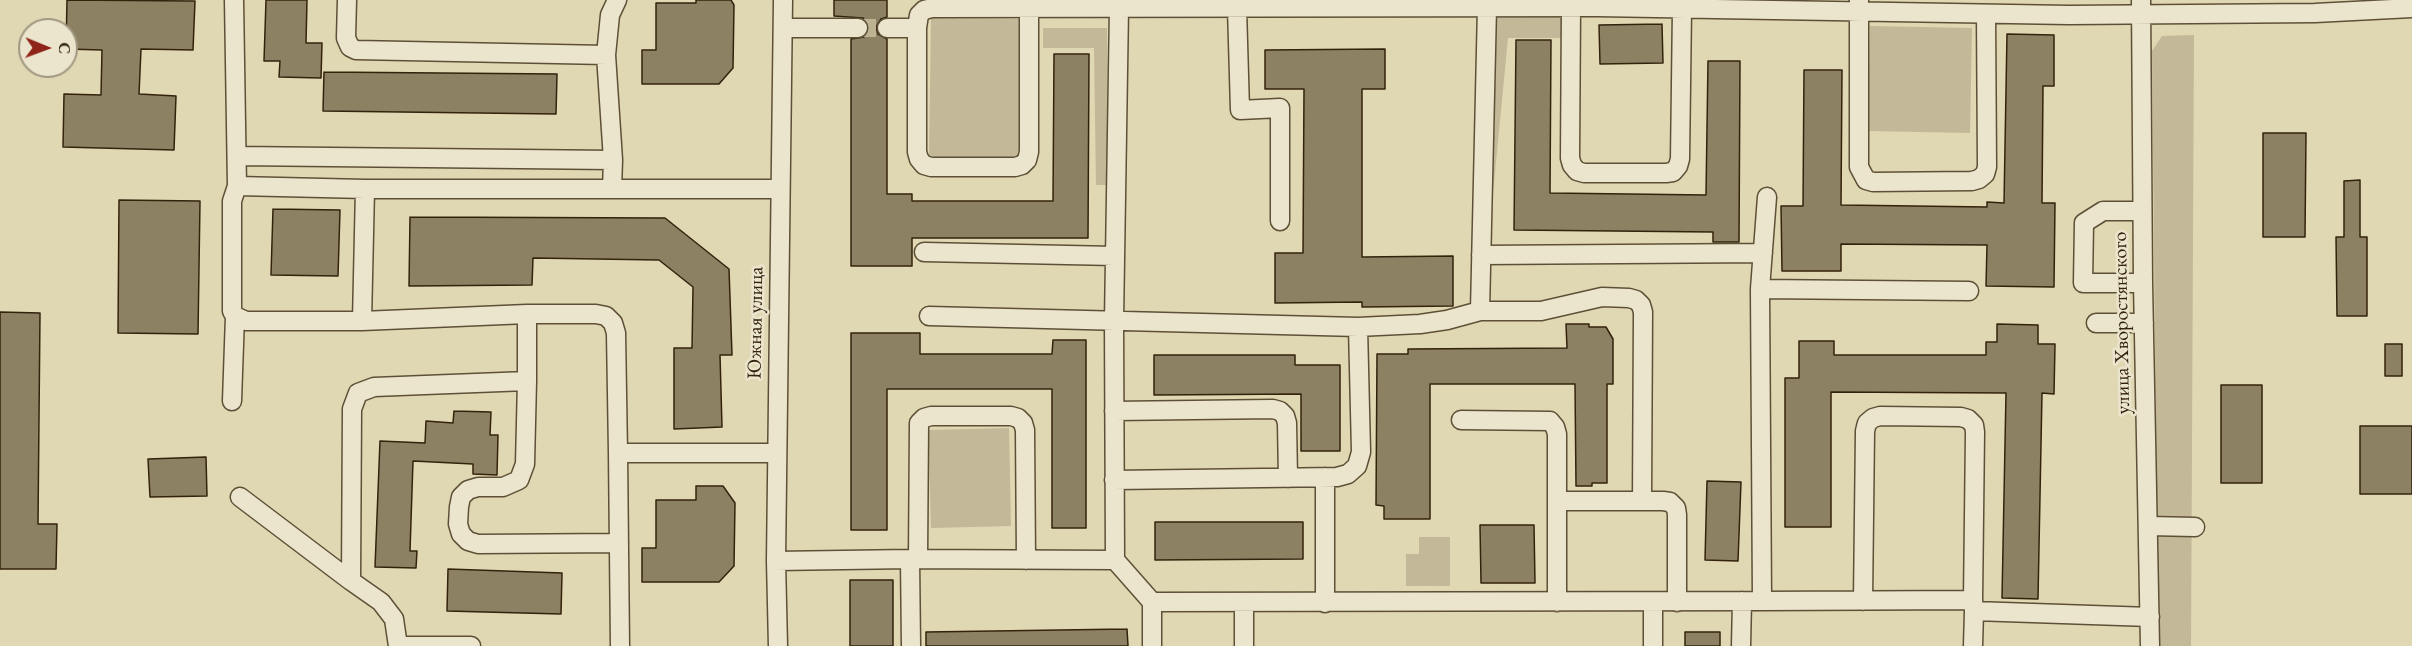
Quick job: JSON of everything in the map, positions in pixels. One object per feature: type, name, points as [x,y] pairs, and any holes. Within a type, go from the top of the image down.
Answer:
[{"type":"street","points":[[232,401],[235,316],[232,310],[232,201],[237,186],[234,0]]},
{"type":"street","points":[[347,0],[346,39],[350,47],[356,50],[606,55]]},
{"type":"street","points":[[612,189],[613,160],[606,55],[610,15],[617,0]]},
{"type":"street","name":"Южная улица","points":[[778,646],[776,561],[783,0]]},
{"type":"street","points":[[1029,8],[1029,153],[1027,160],[1015,167],[924,165],[917,152],[917,28],[919,15],[924,10],[932,8],[1029,8],[1119,8],[1230,5],[1571,7],[1598,4],[1682,9],[1947,7],[1986,14],[2141,8],[2406,5]]},
{"type":"street","points":[[1230,5],[1240,110],[1280,108],[1280,221]]},
{"type":"street","points":[[1859,6],[1859,167],[1866,180],[1873,182],[1972,181],[1984,174],[1987,167],[1986,14]]},
{"type":"street","points":[[1480,311],[1486,7]]},
{"type":"street","points":[[1571,7],[1570,158],[1577,171],[1584,172],[1666,173],[1673,172],[1678,166],[1680,159],[1682,9]]},
{"type":"street","points":[[1119,8],[1114,321],[1114,560],[1152,602],[1152,646]]},
{"type":"street","name":"улица Хворостянского","points":[[2141,8],[2143,283],[2150,646]]},
{"type":"street","points":[[783,28],[858,28]]},
{"type":"street","points":[[887,28],[917,28]]},
{"type":"street","points":[[237,156],[613,160]]},
{"type":"street","points":[[237,186],[365,189],[780,189]]},
{"type":"street","points":[[362,321],[365,189]]},
{"type":"street","points":[[1762,601],[1760,289],[1767,197]]},
{"type":"street","points":[[2142,211],[2103,211],[2084,223],[2083,283],[2143,283]]},
{"type":"street","points":[[924,252],[1115,256]]},
{"type":"street","points":[[1481,255],[1763,253]]},
{"type":"street","points":[[1760,289],[1969,291]]},
{"type":"street","points":[[929,316],[1358,327],[1420,324],[1447,320],[1480,311],[1541,311],[1602,297],[1629,298],[1641,305],[1643,312],[1642,501]]},
{"type":"street","points":[[235,316],[246,321],[362,321],[527,314],[606,316],[613,324],[616,333],[620,646]]},
{"type":"street","points":[[527,314],[525,464],[519,480],[503,487],[478,487],[468,490],[461,497],[458,524],[461,534],[468,542],[478,544],[619,543]]},
{"type":"street","points":[[2096,323],[2144,323]]},
{"type":"street","points":[[1114,480],[1288,478],[1348,474],[1357,466],[1361,452],[1358,327]]},
{"type":"street","points":[[351,581],[352,409],[358,393],[374,387],[527,381]]},
{"type":"street","points":[[1114,411],[1273,409],[1280,411],[1287,423],[1288,478]]},
{"type":"street","points":[[911,646],[919,423],[924,418],[931,416],[1011,416],[1023,423],[1025,430],[1026,560]]},
{"type":"street","points":[[1863,601],[1865,430],[1867,423],[1880,416],[1968,419],[1974,424],[1975,432],[1973,646]]},
{"type":"street","points":[[1461,420],[1550,422],[1555,427],[1557,434],[1557,602]]},
{"type":"street","points":[[618,453],[777,453]]},
{"type":"street","points":[[1324,477],[1325,603]]},
{"type":"street","points":[[240,497],[381,602],[394,619],[398,646],[471,646]]},
{"type":"street","points":[[1557,501],[1670,502],[1676,508],[1677,515],[1677,602]]},
{"type":"street","points":[[2149,526],[2196,527]]},
{"type":"street","points":[[776,561],[1114,560]]},
{"type":"street","points":[[1152,602],[1863,601],[2150,617]]},
{"type":"street","points":[[1653,602],[1653,646]]},
{"type":"street","points":[[1741,646],[1742,602]]},
{"type":"street","points":[[1244,603],[1244,646]]},
{"type":"shaded area","points":[[1565,16],[1564,38],[1508,38],[1489,234],[1495,17]]},
{"type":"shaded area","points":[[931,18],[1025,19],[1023,159],[929,157]]},
{"type":"shaded area","points":[[1870,26],[1972,28],[1970,133],[1868,131]]},
{"type":"shaded area","points":[[1043,28],[1107,28],[1108,185],[1096,185],[1094,48],[1043,48]]},
{"type":"shaded area","points":[[2194,35],[2191,646],[2158,646],[2152,51],[2162,36]]},
{"type":"shaded area","points":[[1009,428],[1011,526],[931,528],[928,430]]},
{"type":"shaded area","points":[[1419,537],[1450,537],[1450,586],[1406,586],[1406,554],[1419,554]]},
{"type":"building","points":[[67,0],[195,1],[193,50],[141,49],[139,94],[176,96],[174,150],[63,147],[64,94],[101,95],[102,50],[78,49],[78,18],[67,18]]},
{"type":"building","points":[[266,0],[307,0],[306,43],[322,43],[321,78],[279,77],[280,61],[264,61]]},
{"type":"building","points":[[696,0],[731,0],[734,5],[733,68],[719,84],[642,84],[642,50],[656,50],[656,3],[696,3]]},
{"type":"building","points":[[834,0],[887,0],[887,17],[881,19],[876,27],[878,34],[887,39],[887,194],[912,194],[912,201],[1053,201],[1054,54],[1089,54],[1088,238],[912,238],[912,266],[851,266],[851,39],[864,37],[869,27],[863,18],[834,16]]},
{"type":"building","points":[[1662,24],[1663,63],[1600,64],[1599,25]]},
{"type":"building","points":[[2007,34],[2054,35],[2054,86],[2043,86],[2042,203],[2055,203],[2054,287],[1986,286],[1987,245],[1841,244],[1841,271],[1782,271],[1781,206],[1803,206],[1804,70],[1842,70],[1841,205],[1987,207],[1987,202],[2004,203]]},
{"type":"building","points":[[1516,40],[1551,40],[1550,193],[1706,195],[1708,61],[1740,61],[1739,242],[1713,242],[1713,232],[1514,230]]},
{"type":"building","points":[[1385,49],[1385,89],[1362,89],[1362,257],[1453,256],[1453,306],[1362,307],[1362,302],[1275,303],[1275,253],[1303,253],[1304,89],[1265,89],[1265,50]]},
{"type":"building","points":[[324,72],[557,74],[556,114],[323,111]]},
{"type":"building","points":[[2263,133],[2306,133],[2305,237],[2263,237]]},
{"type":"building","points":[[2360,180],[2360,237],[2367,237],[2367,316],[2337,316],[2336,237],[2344,237],[2344,181]]},
{"type":"building","points":[[119,200],[200,201],[198,334],[118,333]]},
{"type":"building","points":[[273,209],[340,210],[338,276],[271,275]]},
{"type":"building","points":[[410,217],[665,218],[729,269],[732,355],[720,355],[722,427],[674,429],[674,348],[692,348],[693,287],[659,260],[533,258],[532,285],[409,286]]},
{"type":"building","points":[[0,312],[40,313],[38,524],[57,524],[56,569],[0,569]]},
{"type":"building","points":[[1566,324],[1606,327],[1613,339],[1613,384],[1607,384],[1607,483],[1576,486],[1575,384],[1430,384],[1430,519],[1384,519],[1384,506],[1376,505],[1377,354],[1408,354],[1408,349],[1567,348]]},
{"type":"building","points":[[1997,324],[2038,325],[2038,344],[2055,344],[2054,394],[2042,393],[2038,599],[2002,598],[2006,393],[1831,392],[1831,527],[1785,527],[1785,378],[1799,378],[1799,341],[1834,341],[1834,355],[1986,355],[1986,342],[1997,342]]},
{"type":"building","points":[[851,333],[920,333],[920,354],[1052,354],[1053,340],[1086,340],[1086,528],[1052,528],[1052,389],[887,389],[887,530],[851,530]]},
{"type":"building","points":[[2385,344],[2402,344],[2402,376],[2385,376]]},
{"type":"building","points":[[1154,355],[1295,355],[1295,365],[1340,365],[1340,451],[1301,451],[1301,394],[1154,395]]},
{"type":"building","points":[[2221,385],[2262,385],[2262,483],[2221,483]]},
{"type":"building","points":[[454,411],[491,412],[490,435],[498,435],[497,475],[473,474],[473,464],[413,461],[410,551],[417,551],[416,568],[375,567],[380,441],[425,443],[426,421],[453,423]]},
{"type":"building","points":[[2360,426],[2412,426],[2412,494],[2360,494]]},
{"type":"building","points":[[206,457],[207,496],[150,497],[148,459]]},
{"type":"building","points":[[1707,481],[1741,482],[1738,561],[1705,560]]},
{"type":"building","points":[[696,486],[723,486],[735,503],[734,566],[719,582],[642,582],[642,548],[656,548],[656,500],[696,500]]},
{"type":"building","points":[[1155,522],[1303,522],[1303,559],[1155,560]]},
{"type":"building","points":[[1480,525],[1534,525],[1535,583],[1481,583]]},
{"type":"building","points":[[448,569],[562,573],[561,614],[447,611]]},
{"type":"building","points":[[850,580],[893,580],[893,646],[850,646]]},
{"type":"building","points":[[1127,629],[1128,646],[926,646],[926,632]]},
{"type":"building","points":[[1685,632],[1720,632],[1720,646],[1685,646]]},
{"type":"tunnel","points":[[858,28],[887,28]]}]
